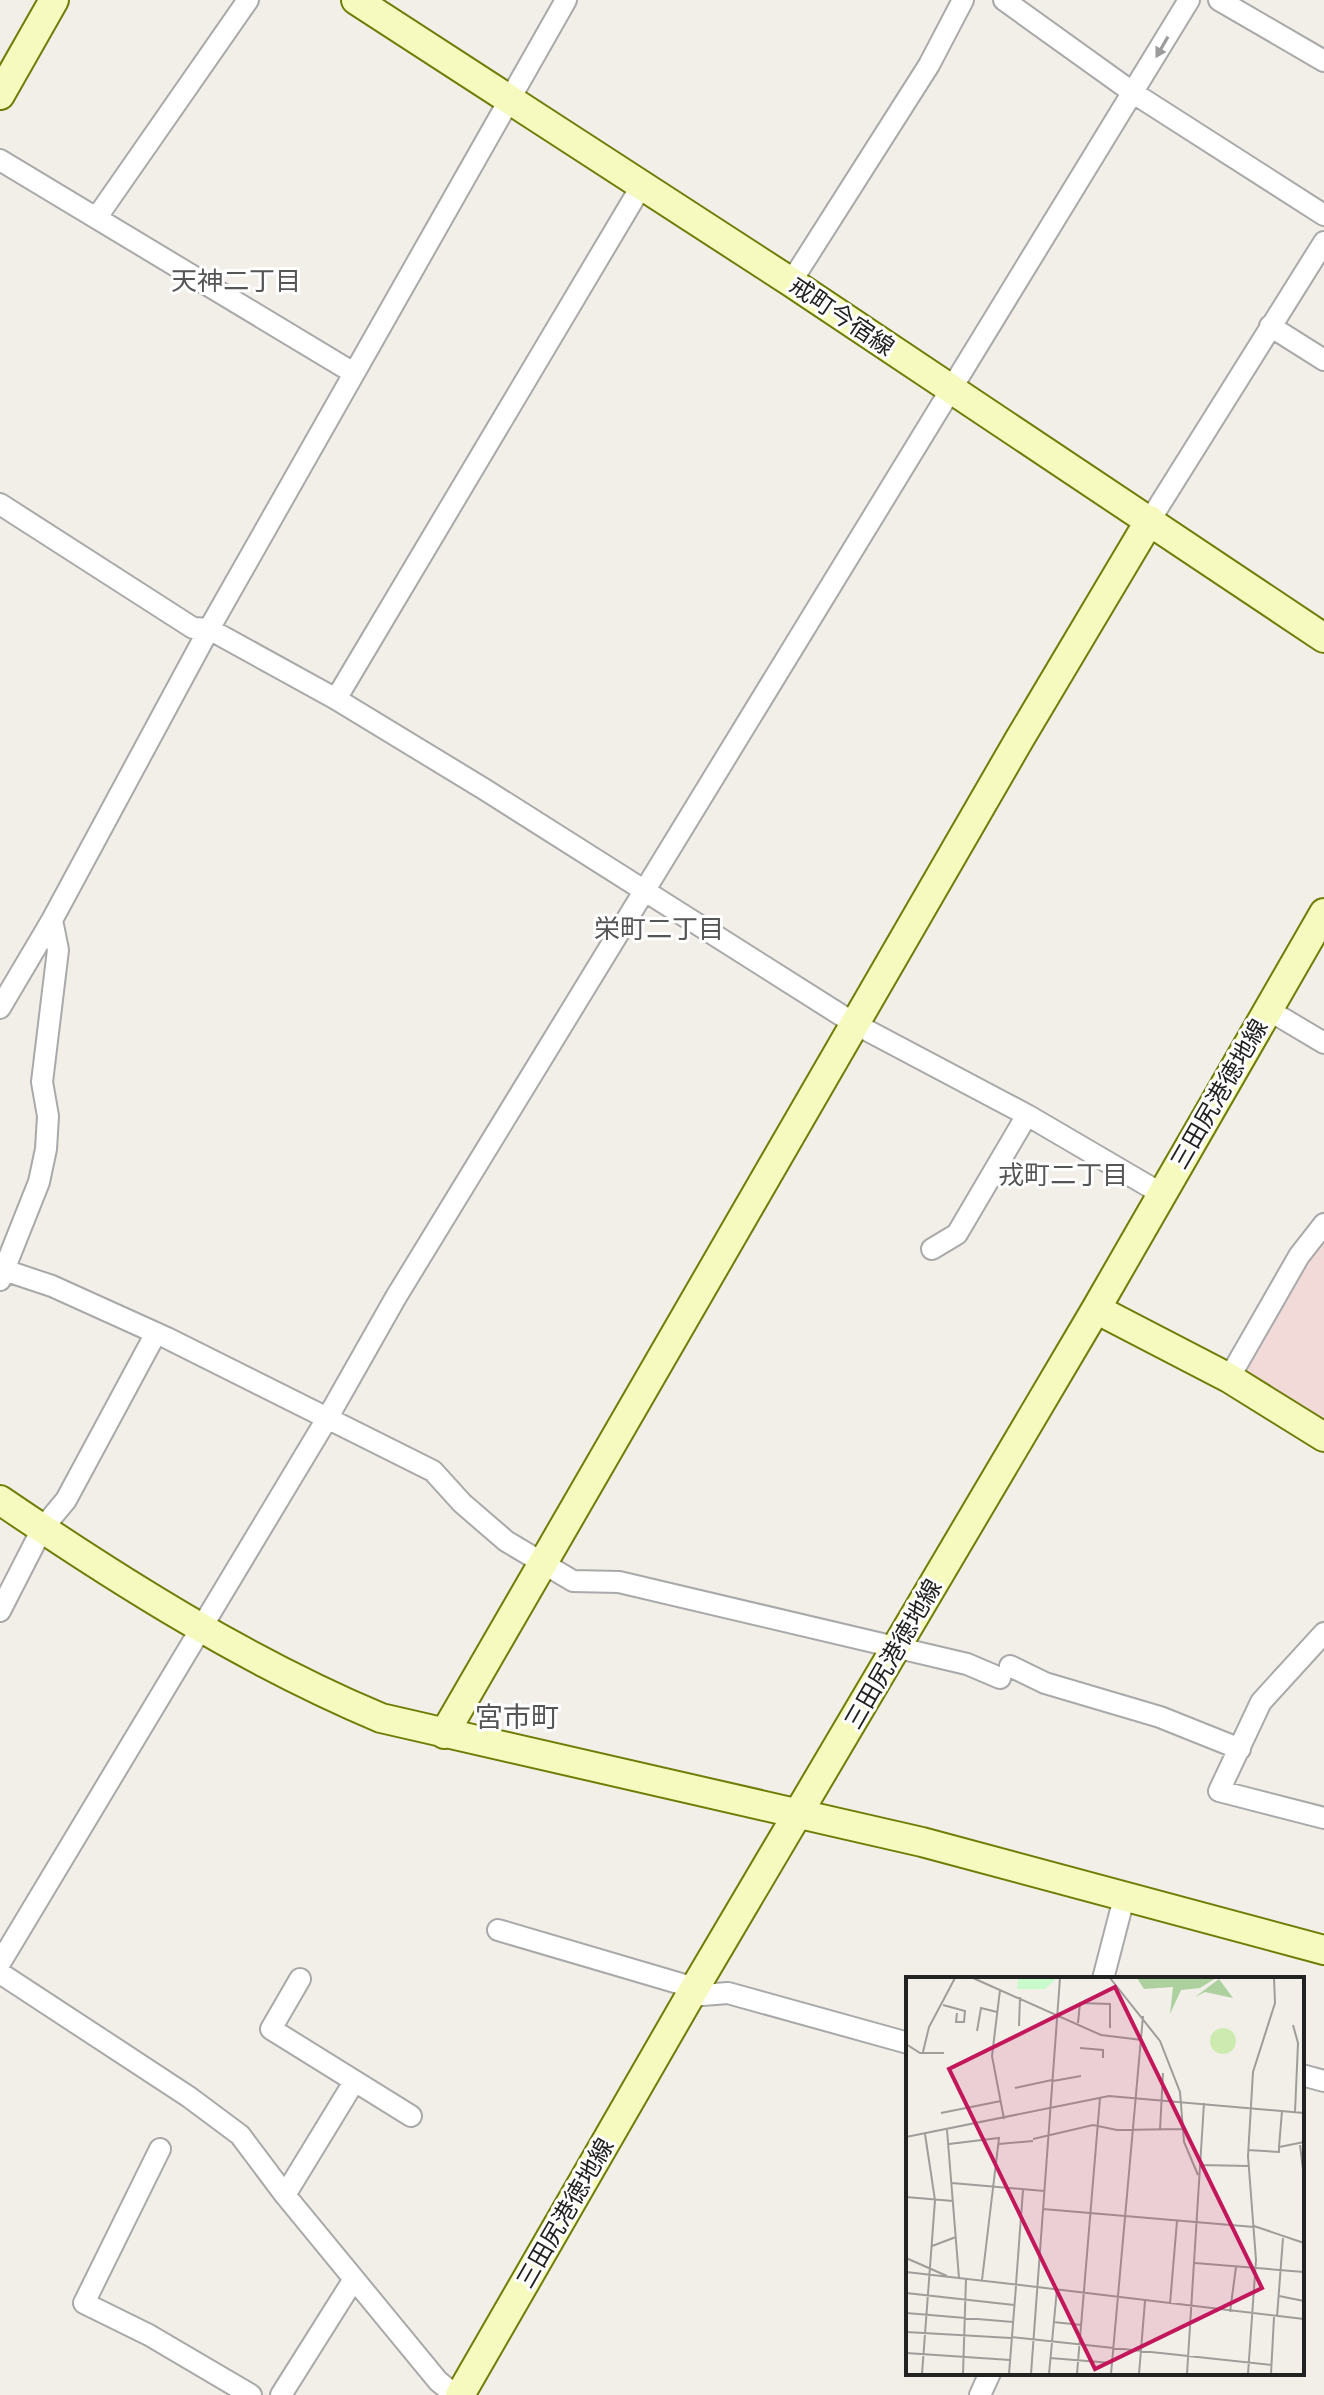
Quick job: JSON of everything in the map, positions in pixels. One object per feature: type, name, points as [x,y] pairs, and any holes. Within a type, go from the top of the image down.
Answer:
[{"type":"street","points":[[0,95],[54,0]]},
{"type":"street","points":[[97,217],[248,0]]},
{"type":"street","name":"戒町今宿線","points":[[356,0],[791,282],[1322,634]]},
{"type":"street","points":[[0,1008],[7,981],[52,920],[352,372],[566,0]]},
{"type":"street","points":[[791,282],[929,65],[963,0]]},
{"type":"street","points":[[1004,0],[1135,94],[1324,215]]},
{"type":"street","points":[[0,1963],[328,1417],[396,1297],[1135,94],[1189,0]]},
{"type":"street","points":[[1219,0],[1324,61]]},
{"type":"street","points":[[0,160],[352,372]]},
{"type":"street","points":[[336,699],[642,185]]},
{"type":"street","points":[[444,1734],[1150,520],[1324,242]]},
{"type":"street","points":[[1270,326],[1324,360]]},
{"type":"street","points":[[0,504],[193,628],[209,629],[336,699],[855,1024],[1027,1115],[1162,1194]]},
{"type":"street","name":"三田尻港徳地線","points":[[457,2395],[1096,1309],[1324,913]]},
{"type":"street","points":[[52,920],[58,950],[42,1082],[48,1116],[46,1149],[39,1182],[2,1275],[52,1286],[156,1333],[433,1471],[462,1503],[506,1541],[573,1581],[619,1582],[1005,1672],[1160,1717],[1240,1749]]},
{"type":"street","points":[[1267,1009],[1324,1043]]},
{"type":"street","points":[[932,1249],[957,1234],[1027,1115]]},
{"type":"street","points":[[1229,1378],[1299,1256],[1324,1224]]},
{"type":"street","points":[[1096,1309],[1229,1378],[1324,1437]]},
{"type":"street","points":[[0,1611],[42,1529],[66,1500],[156,1333]]},
{"type":"street","points":[[0,1500],[199,1629],[325,1695],[381,1718],[922,1842],[1324,1950]]},
{"type":"street","points":[[1324,1633],[1261,1702],[1219,1791],[1324,1818]]},
{"type":"street","points":[[1104,1977],[1124,1898]]},
{"type":"street","points":[[498,1930],[692,1992],[728,1993],[906,2042]]},
{"type":"street","points":[[0,1973],[221,2119],[240,2135],[285,2195],[438,2381],[457,2395]]},
{"type":"street","points":[[300,1979],[271,2029],[411,2116]]},
{"type":"street","points":[[1304,2076],[1324,2081]]},
{"type":"street","points":[[285,2195],[354,2082]]},
{"type":"street","points":[[160,2149],[84,2303],[149,2335],[251,2395]]},
{"type":"street","points":[[281,2395],[354,2279]]},
{"type":"street","points":[[980,2395],[989,2375]]},
{"type":"shaded area","points":[[1324,1237],[1324,1419],[1245,1371]]},
{"type":"district","name":"天神二丁目","points":[[236,281]]},
{"type":"district","name":"栄町二丁目","points":[[659,929]]},
{"type":"district","name":"戎町二丁目","points":[[1063,1175]]},
{"type":"district","name":"宮市町","points":[[517,1717]]}]
